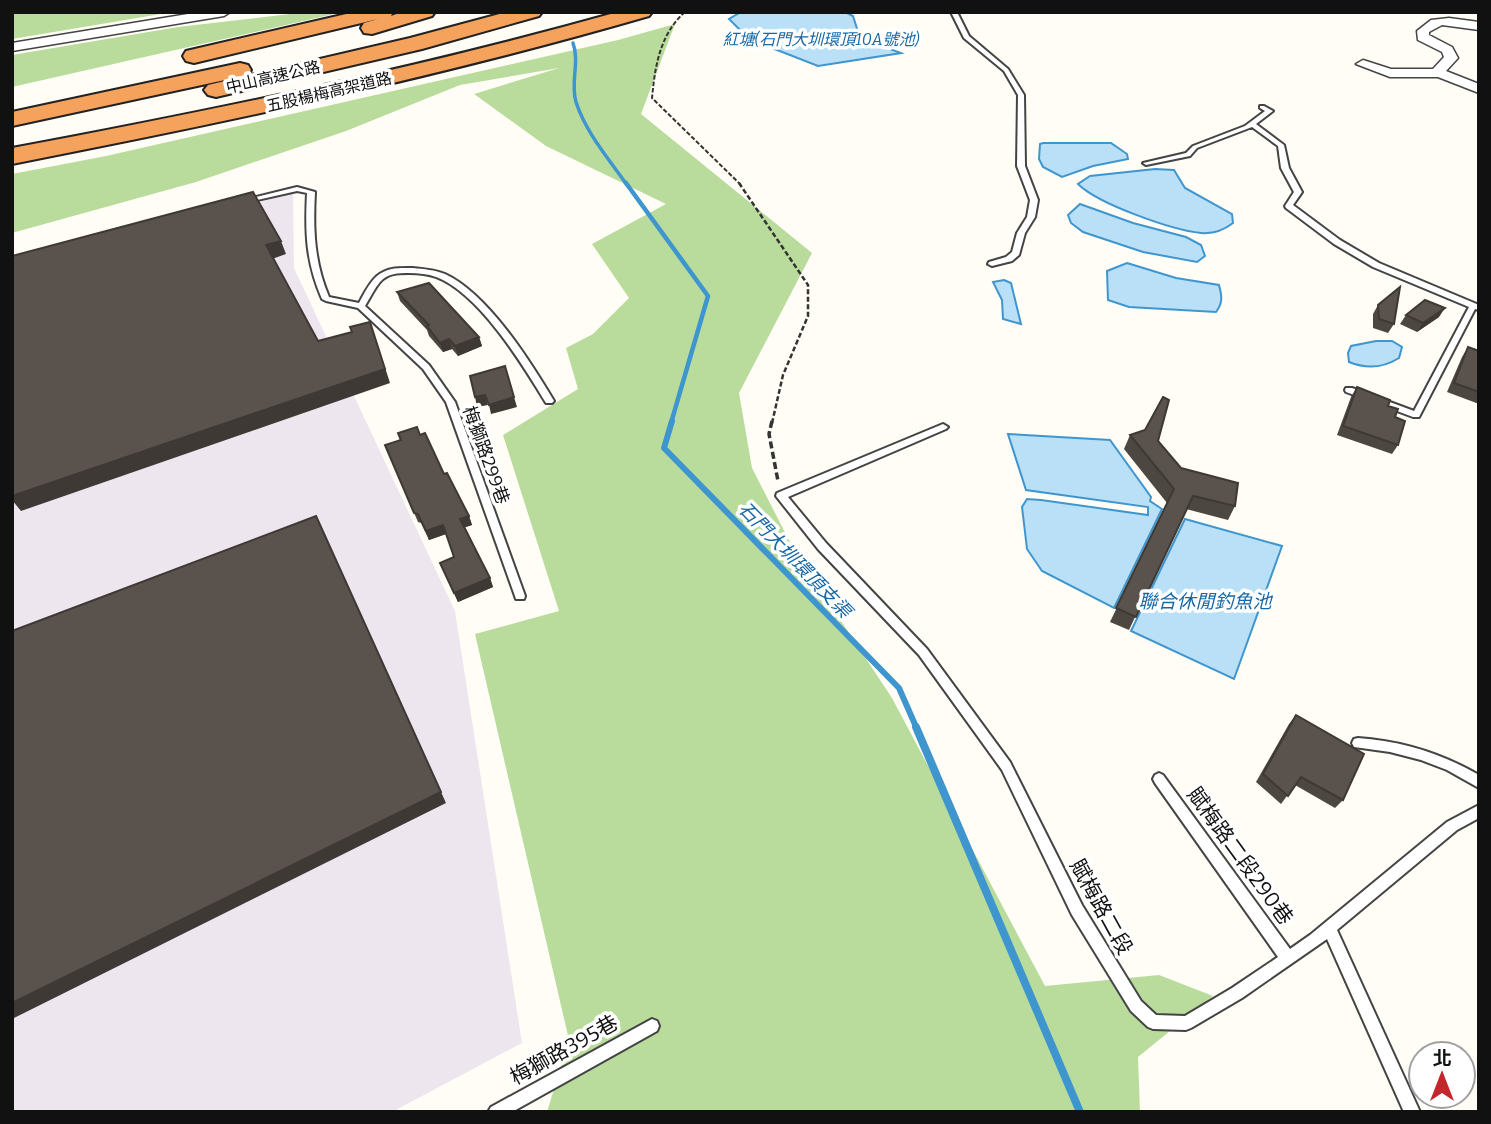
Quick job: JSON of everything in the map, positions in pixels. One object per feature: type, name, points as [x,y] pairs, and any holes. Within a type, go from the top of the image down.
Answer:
[{"type":"highway","points":[[171,61],[425,12]]},
{"type":"highway","points":[[133,95],[191,71],[378,20],[446,12]]},
{"type":"highway","name":"中山高速公路","points":[[17,129],[133,95],[480,12]]},
{"type":"highway","name":"中山高速公路","points":[[17,129],[401,47],[532,12]]},
{"type":"highway","points":[[17,129],[150,116],[341,76],[593,12]]},
{"type":"highway","points":[[506,35],[608,12]]},
{"type":"highway","name":"五股楊梅高架道路","points":[[12,156],[239,113],[454,64],[642,12]]},
{"type":"highway","points":[[12,97],[52,88]]},
{"type":"street","points":[[12,47],[224,12]]},
{"type":"street","points":[[1440,73],[1439,70],[1451,58],[1447,50],[1423,37],[1423,31],[1429,24],[1444,20],[1479,26]]},
{"type":"street","points":[[1363,64],[1390,73],[1440,73],[1479,89]]},
{"type":"lane","points":[[954,12],[966,37],[1006,70],[1021,95],[1021,166],[1034,200],[1031,217],[1021,233],[1016,253],[992,264]]},
{"type":"lane","points":[[1146,163],[1188,155],[1195,147],[1252,124],[1270,111],[1262,107]]},
{"type":"lane","points":[[1252,124],[1281,145],[1286,168],[1298,192],[1289,206],[1337,242],[1376,265],[1476,307],[1416,415],[1349,390]]},
{"type":"lane","points":[[232,204],[297,189],[311,192],[310,237],[313,272],[326,299],[361,306],[377,280],[390,271],[443,276],[469,294],[530,370],[549,401]]},
{"type":"lane","name":"梅獅路299巷","points":[[361,306],[426,367],[450,402],[520,596]]},
{"type":"lane","points":[[781,496],[943,427]]},
{"type":"lane","name":"賦梅路二段","points":[[781,496],[822,545],[923,652],[1006,766],[1077,910],[1136,1006],[1153,1022],[1186,1023],[1237,993],[1329,928],[1452,826],[1479,811]]},
{"type":"lane","points":[[1358,743],[1383,744],[1452,765],[1479,782]]},
{"type":"lane","name":"賦梅路二段290巷","points":[[1159,779],[1288,958]]},
{"type":"lane","points":[[1329,928],[1412,1112]]},
{"type":"lane","name":"梅獅路395巷","points":[[496,1112],[652,1026]]},
{"type":"path","points":[[685,12],[671,28],[656,62],[652,98],[744,188],[808,285],[808,316],[783,374],[769,435],[781,496]]},
{"type":"shaded area","points":[[293,193],[294,268],[455,611],[522,1043],[392,1112],[12,1112],[12,270]]},
{"type":"green space","points":[[12,12],[173,12],[12,39]]},
{"type":"green space","points":[[307,12],[343,12],[12,87],[12,55],[178,27]]},
{"type":"green space","points":[[675,24],[641,114],[812,253],[739,393],[752,468],[794,550],[892,698],[1045,986],[1159,975],[1213,996],[1138,1057],[1140,1112],[547,1112],[569,1040],[475,634],[559,611],[503,435],[578,389],[566,348],[593,334],[629,298],[592,244],[666,204],[546,146],[474,94],[559,68],[460,85],[346,131],[196,182],[12,233],[12,174],[106,156],[618,40]]},
{"type":"water","name":"紅塘(石門大圳環頂10A號池)","points":[[741,12],[845,12],[853,16],[860,38],[901,53],[818,66],[749,39],[729,19]]},
{"type":"water","points":[[1111,143],[1127,154],[1128,159],[1093,166],[1062,177],[1043,167],[1039,159],[1040,144]]},
{"type":"water","points":[[1155,169],[1174,170],[1185,188],[1232,214],[1233,223],[1218,231],[1205,233],[1172,227],[1118,208],[1078,184],[1090,176]]},
{"type":"water","points":[[1080,204],[1133,223],[1186,237],[1201,245],[1205,256],[1197,262],[1143,252],[1083,232],[1071,223],[1068,215]]},
{"type":"water","points":[[1127,263],[1176,278],[1219,285],[1220,306],[1216,312],[1129,307],[1108,300],[1107,271]]},
{"type":"water","points":[[1004,280],[1011,283],[1021,324],[1003,319],[1002,300],[993,282]]},
{"type":"water","points":[[1392,341],[1402,347],[1399,358],[1374,366],[1349,362],[1348,353],[1351,346]]},
{"type":"water","points":[[1008,434],[1110,440],[1151,497],[1150,501],[1162,509],[1114,608],[1042,571],[1027,549],[1022,507],[1027,499],[1148,515],[1148,507],[1026,490]]},
{"type":"water","name":"聯合休閒釣魚池","points":[[1185,519],[1282,546],[1234,679],[1131,631]]},
{"type":"building","points":[[253,192],[281,241],[266,245],[318,341],[352,332],[350,327],[370,322],[385,369],[12,496],[12,256]]},
{"type":"building","points":[[429,283],[479,337],[455,346],[449,339],[440,343],[427,326],[429,325],[397,292]]},
{"type":"building","points":[[1400,287],[1394,324],[1379,319],[1378,305]]},
{"type":"building","points":[[1425,300],[1445,308],[1423,323],[1406,315]]},
{"type":"building","points":[[1468,347],[1479,351],[1479,392],[1454,383]]},
{"type":"building","points":[[505,366],[514,397],[489,405],[485,395],[475,397],[470,376]]},
{"type":"building","points":[[1357,387],[1390,400],[1388,406],[1398,409],[1395,417],[1405,421],[1398,445],[1343,426]]},
{"type":"building","points":[[1163,397],[1169,400],[1158,441],[1181,468],[1238,483],[1235,506],[1193,496],[1136,617],[1116,608],[1174,489],[1130,435],[1145,430]]},
{"type":"building","points":[[417,427],[420,435],[425,433],[444,474],[447,473],[469,516],[460,519],[490,578],[454,593],[440,563],[454,557],[443,525],[426,531],[418,514],[414,513],[385,445],[401,440],[398,433]]},
{"type":"building","points":[[316,516],[441,792],[12,1003],[12,631]]},
{"type":"building","points":[[1296,715],[1364,754],[1343,800],[1301,777],[1288,796],[1263,774]]},
{"type":"waterway","name":"石門大圳環頂支渠","points":[[573,43],[576,58],[574,95],[580,113],[598,145],[627,185]]},
{"type":"waterway","name":"石門大圳環頂支渠","points":[[626,183],[708,296],[671,423]]},
{"type":"waterway","name":"石門大圳環頂支渠","points":[[672,421],[664,448],[899,688],[917,729]]},
{"type":"waterway","name":"石門大圳環頂支渠","points":[[916,727],[1080,1112]]}]
